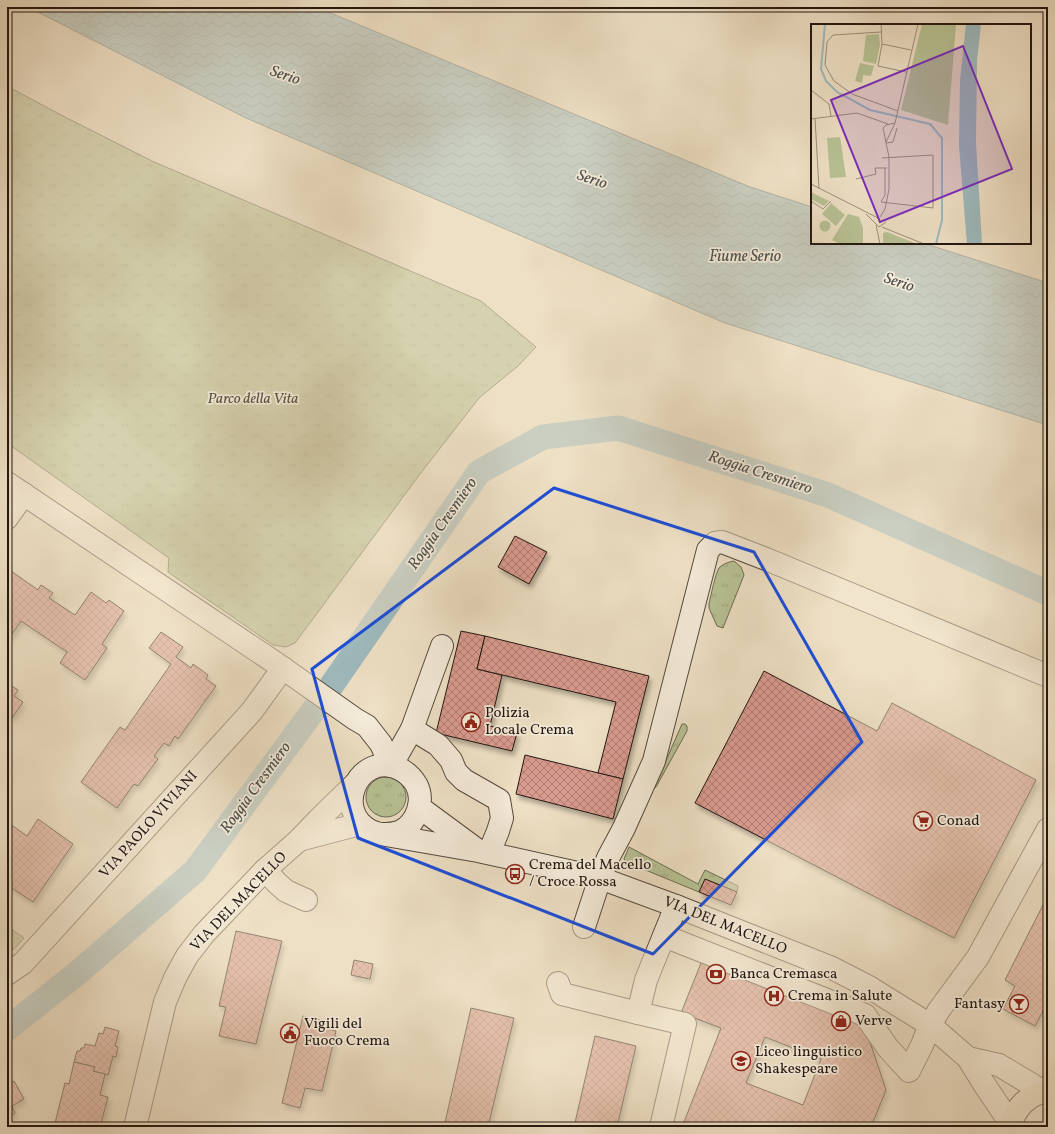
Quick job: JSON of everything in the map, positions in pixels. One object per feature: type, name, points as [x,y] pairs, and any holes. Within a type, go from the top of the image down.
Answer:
[{"type":"main road","points":[[1011,1125],[1016,1112],[1023,1103],[1033,1096],[1046,1092]]},
{"type":"street","points":[[7,518],[15,488],[367,726],[381,744],[391,766]]},
{"type":"street","points":[[584,927],[608,858],[624,828],[654,761],[708,550],[714,543],[722,542],[766,559],[1048,676]]},
{"type":"street","points":[[391,766],[412,729],[442,646]]},
{"type":"street","name":"VIA PAOLO VIVIANI","points":[[7,974],[23,963],[252,711],[283,668]]},
{"type":"street","points":[[355,719],[362,731],[367,752],[352,793],[351,804],[354,814],[360,824],[370,831],[380,834],[391,834],[401,831],[409,825],[416,816],[420,796],[417,785],[410,776],[402,770],[391,766],[380,766],[370,769],[358,779]]},
{"type":"street","points":[[412,729],[438,745],[451,760],[456,772],[464,780],[499,800],[502,818],[498,831],[484,852],[419,807]]},
{"type":"street","name":"VIA DEL MACELLO","points":[[136,1127],[165,1002],[175,978],[187,956],[204,934],[265,870],[299,840],[358,779]]},
{"type":"street","name":"VIA DEL MACELLO","points":[[299,840],[360,824]]},
{"type":"street","points":[[664,936],[865,1015],[888,1048],[910,1071],[930,1025],[939,1010],[978,957],[1048,829]]},
{"type":"street","name":"VIA DEL MACELLO","points":[[380,834],[484,852],[600,878],[676,906],[832,968],[869,987],[930,1025],[968,1058],[1011,1125]]},
{"type":"street","points":[[265,870],[286,891],[306,900]]},
{"type":"street","points":[[638,1013],[646,980],[676,906]]},
{"type":"street","points":[[558,983],[562,994],[685,1024],[661,1127]]},
{"type":"street","name":"VIA DEL MACELLO","points":[[968,1058],[999,1065],[1046,1092]]},
{"type":"highlighted area","points":[[554,488],[754,552],[862,742],[653,954],[358,838],[312,669]]},
{"type":"green space","name":"Parco della Vita","points":[[7,86],[154,162],[481,301],[536,347],[518,366],[479,398],[420,474],[295,643],[286,647],[273,645],[168,572],[169,558],[7,443]]},
{"type":"green space","points":[[734,561],[741,567],[744,575],[723,628],[717,626],[709,608],[709,604],[719,568],[726,563]]},
{"type":"green space","points":[[682,724],[687,726],[687,731],[656,787],[654,788]]},
{"type":"green space","points":[[386,777],[394,779],[400,783],[404,789],[406,797],[404,805],[400,811],[394,815],[386,817],[378,815],[372,811],[368,805],[366,797],[368,789],[372,783],[378,779]]},
{"type":"green space","points":[[629,847],[698,884],[705,870],[738,886],[737,892],[705,879],[699,892],[626,862],[624,859]]},
{"type":"green space","points":[[7,926],[24,938],[13,950],[7,946]]},
{"type":"water","name":"Fiume Serio","points":[[28,7],[316,7],[750,187],[811,207],[811,244],[926,244],[1048,283],[1048,425],[725,323],[246,118]]},
{"type":"building","points":[[515,536],[547,552],[529,584],[498,567]]},
{"type":"building","points":[[11,571],[38,590],[41,585],[53,593],[49,598],[75,615],[91,592],[106,603],[109,600],[124,611],[102,644],[107,648],[85,680],[60,663],[67,652],[21,621],[7,641],[7,576]]},
{"type":"building","points":[[461,631],[485,636],[477,669],[502,675],[490,726],[517,733],[512,751],[436,733]]},
{"type":"building","points":[[161,632],[183,647],[176,657],[191,668],[193,664],[208,675],[206,679],[216,686],[178,739],[175,736],[169,746],[164,743],[154,756],[158,759],[138,786],[134,784],[117,808],[81,782],[120,727],[125,730],[171,664],[149,648]]},
{"type":"building","points":[[485,636],[649,676],[623,779],[598,773],[616,702],[477,669]]},
{"type":"building","points":[[764,671],[877,731],[892,703],[1036,780],[954,938],[695,803]]},
{"type":"building","points":[[7,683],[18,690],[14,696],[23,702],[12,718],[7,714]]},
{"type":"building","points":[[525,755],[623,779],[613,819],[516,794]]},
{"type":"building","points":[[38,819],[73,844],[33,902],[7,885],[7,822],[27,836]]},
{"type":"building","points":[[705,879],[737,892],[731,905],[699,892]]},
{"type":"building","points":[[1048,895],[1048,1002],[1035,1026],[1003,1009],[1015,986],[1005,980]]},
{"type":"building","points":[[236,931],[282,941],[256,1044],[219,1036],[226,1007],[219,1006]]},
{"type":"building","points":[[703,958],[862,1018],[886,1090],[871,1127],[682,1127],[721,1028],[681,1013]],"holes":[[[765,1037],[821,1059],[803,1105],[746,1083]]]},
{"type":"building","points":[[354,960],[373,964],[370,979],[351,975]]},
{"type":"building","points":[[471,1008],[514,1018],[488,1127],[444,1127]]},
{"type":"building","points":[[303,1016],[320,1020],[319,1027],[336,1031],[322,1091],[305,1088],[300,1108],[282,1103]]},
{"type":"building","points":[[105,1027],[119,1031],[115,1046],[118,1047],[116,1057],[113,1056],[108,1075],[93,1071],[95,1067],[74,1062],[77,1051],[84,1048],[85,1044],[95,1046],[99,1033],[103,1034]]},
{"type":"building","points":[[595,1036],[636,1046],[617,1127],[574,1127]]},
{"type":"building","points":[[74,1062],[95,1067],[93,1071],[105,1074],[100,1095],[108,1097],[100,1127],[70,1127],[55,1123],[65,1083],[69,1084]]},
{"type":"building","points":[[14,1081],[24,1099],[12,1106],[15,1113],[7,1118],[7,1085]]},
{"type":"building","points":[[7,1118],[12,1127],[7,1127]]},
{"type":"waterway","name":"Roggia Cresmiero","points":[[7,1029],[80,971],[195,871],[327,692],[479,472],[543,437],[618,428],[828,495],[1048,593]]},
{"type":"place","name":"Polizia Locale Crema","points":[[471,722]]},
{"type":"place","name":"Conad","points":[[923,821]]},
{"type":"place","name":"Crema del Macello / Croce Rossa","points":[[515,874]]},
{"type":"place","name":"Banca Cremasca","points":[[716,974]]},
{"type":"place","name":"Crema in Salute","points":[[774,996]]},
{"type":"place","name":"Fantasy","points":[[1019,1004]]},
{"type":"place","name":"Verve","points":[[841,1021]]},
{"type":"place","name":"Vigili del Fuoco Crema","points":[[290,1033]]},
{"type":"place","name":"Liceo linguistico Shakespeare","points":[[741,1061]]},
{"type":"water label","name":"Serio","points":[[285,76]]},
{"type":"water label","name":"Serio","points":[[592,180]]},
{"type":"water label","name":"Serio","points":[[899,283]]}]
